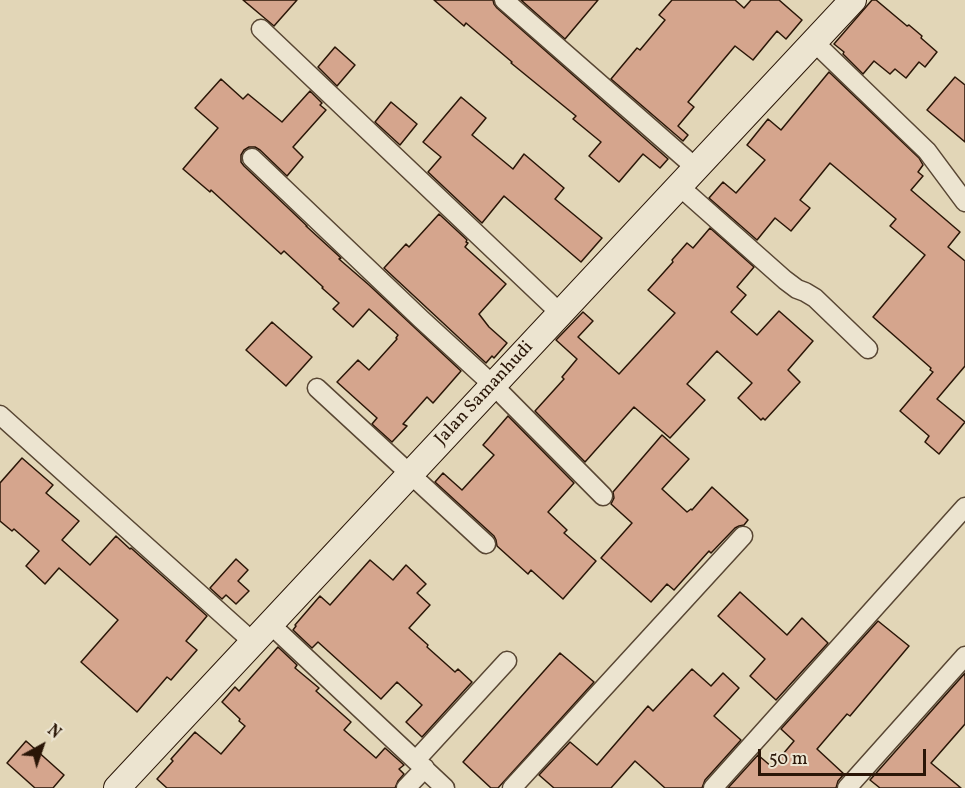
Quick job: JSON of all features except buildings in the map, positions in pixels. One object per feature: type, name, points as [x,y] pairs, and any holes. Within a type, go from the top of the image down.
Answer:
[{"type":"street","points":[[504,0],[591,78],[784,280],[797,290],[815,298],[868,349]]},
{"type":"street","name":"Jalan Samanhudi","points":[[117,788],[814,42],[842,4]]},
{"type":"street","points":[[261,29],[560,313]]},
{"type":"street","points":[[814,42],[927,151],[965,202]]},
{"type":"street","points":[[252,158],[493,385],[603,496]]},
{"type":"street","points":[[316,388],[486,544]]},
{"type":"street","points":[[0,416],[421,764],[445,788]]},
{"type":"street","points":[[712,788],[965,507]]},
{"type":"street","points":[[512,788],[743,536]]},
{"type":"street","points":[[847,788],[965,657]]},
{"type":"street","points":[[406,788],[421,764],[507,661]]}]
